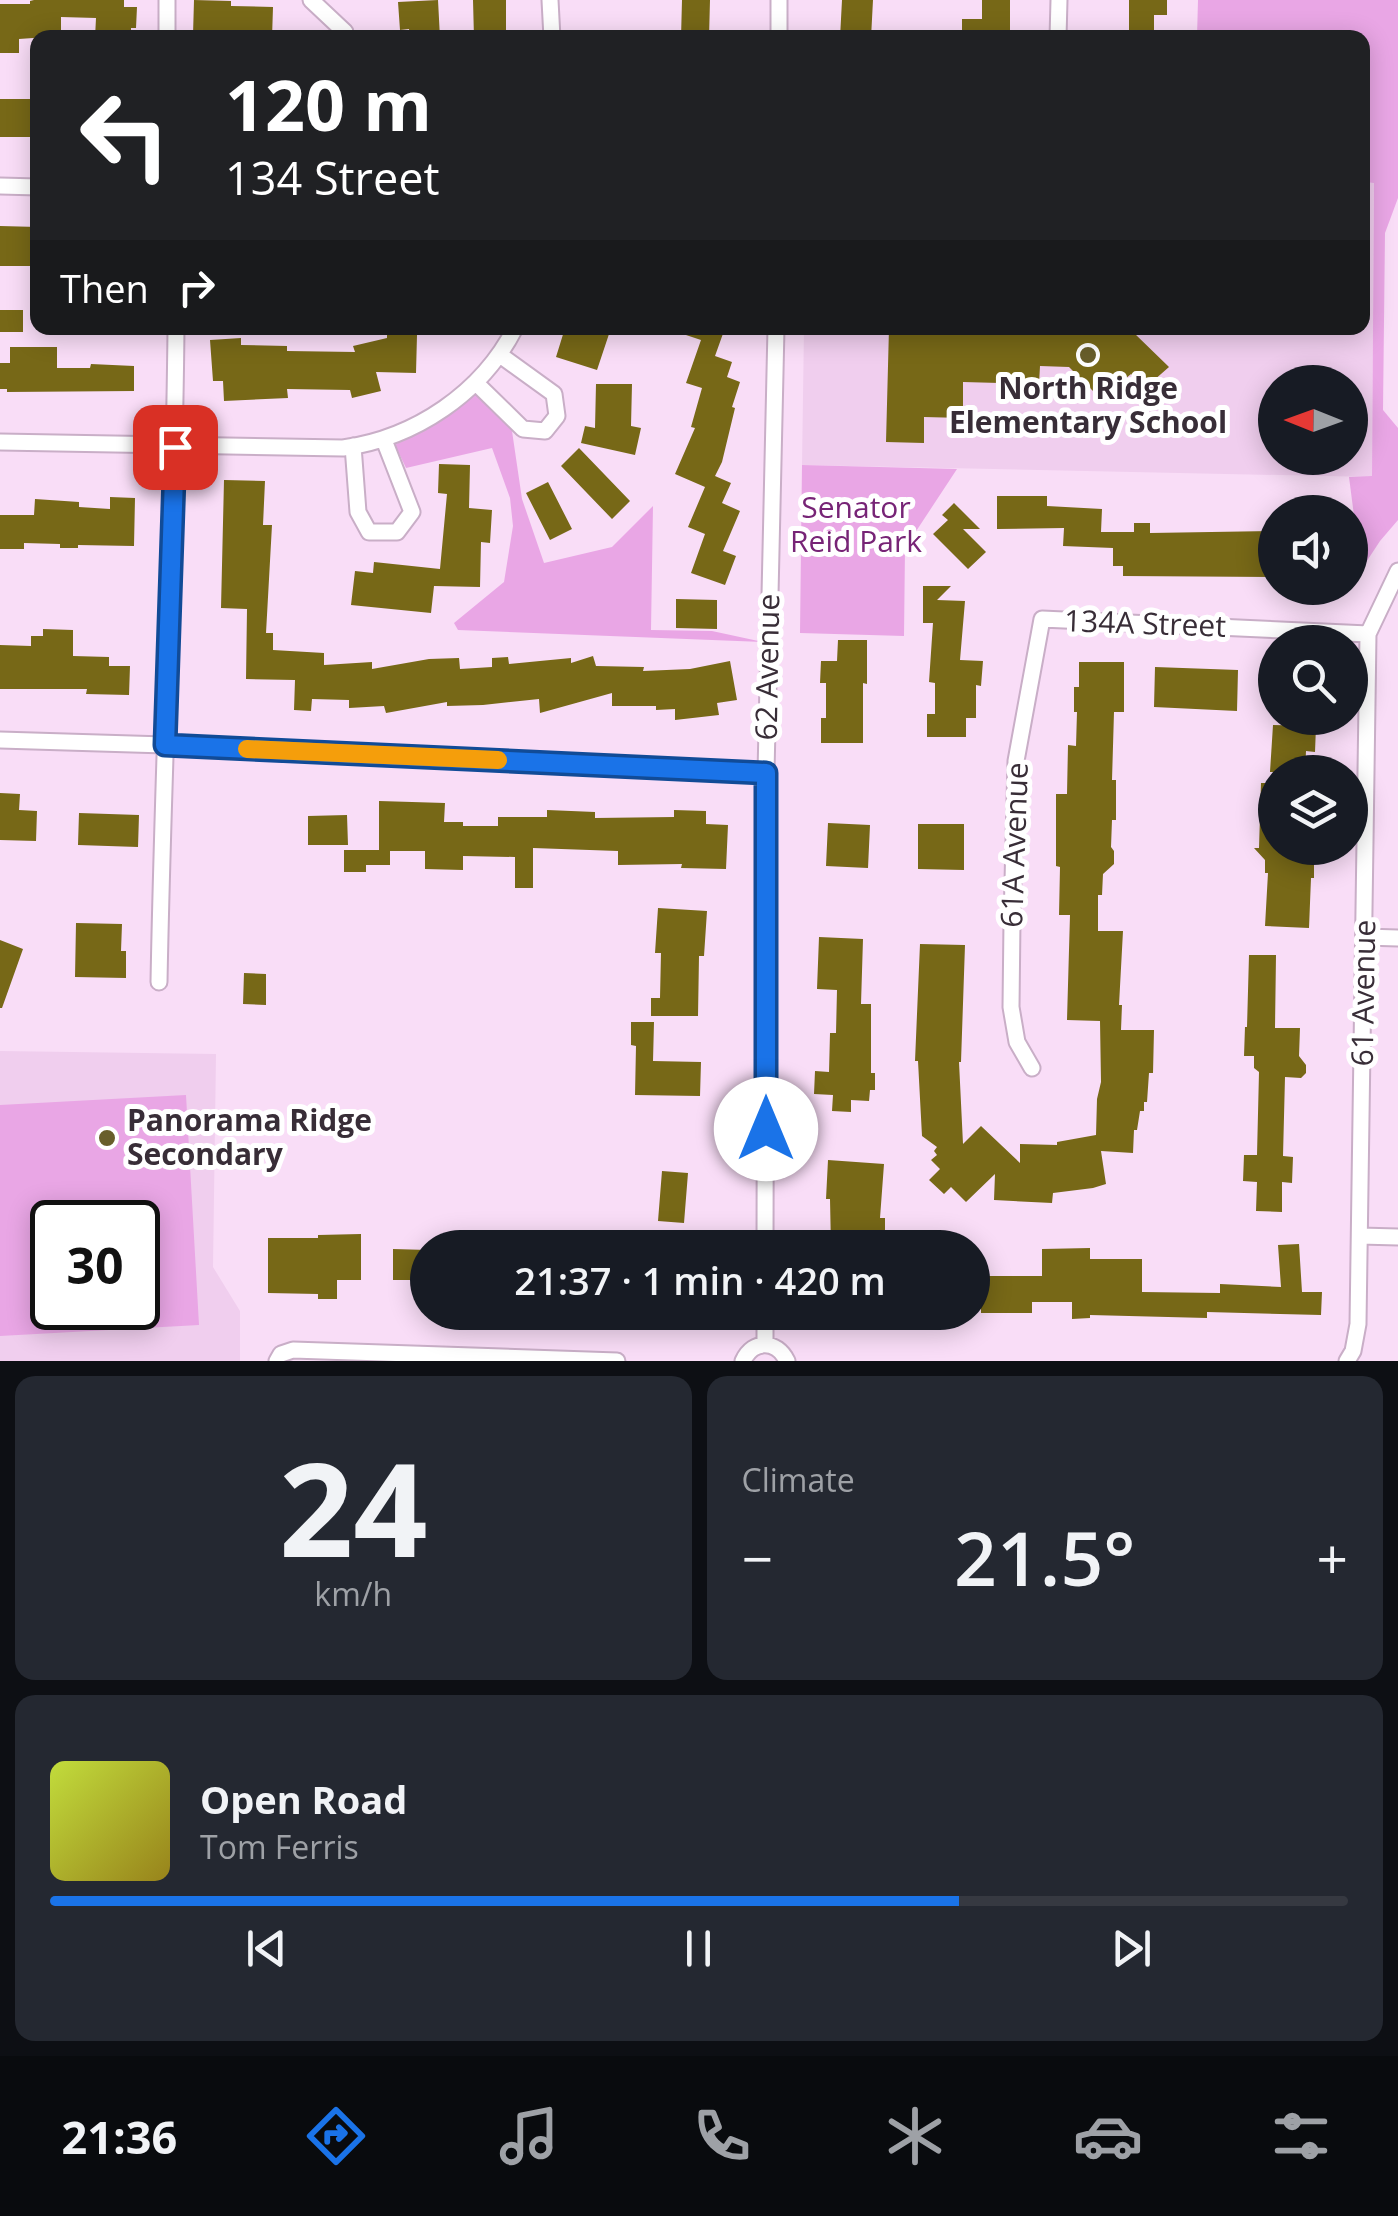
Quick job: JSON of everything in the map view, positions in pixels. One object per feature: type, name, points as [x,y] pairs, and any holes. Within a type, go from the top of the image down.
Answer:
[{"type":"street","points":[[167,0],[167,30]]},
{"type":"street","points":[[311,0],[343,30]]},
{"type":"street","points":[[550,0],[552,30]]},
{"type":"street","points":[[779,0],[779,30]]},
{"type":"street","points":[[1058,30],[1059,0]]},
{"type":"street","points":[[0,186],[30,187]]},
{"type":"street","points":[[159,982],[176,335]]},
{"type":"street","points":[[0,442],[175,447],[353,446],[384,440],[442,409],[476,383],[488,372],[511,335]]},
{"type":"street","name":"62 Avenue","points":[[765,1230],[766,773],[776,335]]},
{"type":"street","points":[[476,383],[523,429],[546,431],[557,416],[554,394],[500,354]]},
{"type":"street","points":[[353,446],[358,512],[369,532],[397,532],[412,512],[384,440]]},
{"type":"street","points":[[1368,634],[1398,571]]},
{"type":"street","name":"134A Street","points":[[1042,619],[1258,629]]},
{"type":"street","name":"61A Avenue","points":[[1032,1068],[1017,1042],[1010,1007],[1016,761],[1042,619]]},
{"type":"street","name":"61 Avenue","points":[[1350,1356],[1358,1324],[1367,735]]},
{"type":"street","points":[[0,740],[766,773]]},
{"type":"street","points":[[1365,937],[1398,938]]},
{"type":"street","points":[[1360,1236],[1398,1237]]},
{"type":"street","points":[[765,1330],[765,1344]]},
{"type":"street","points":[[743,1361],[752,1348],[765,1344],[779,1349],[787,1361]]},
{"type":"street","points":[[279,1357],[293,1350],[617,1361]]},
{"type":"shaded area","name":"North Ridge Elementary School","points":[[1370,183],[1374,183],[1372,477],[1277,475],[1368,475],[1368,365],[1258,365],[1258,475],[802,465],[804,335],[1370,335]]},
{"type":"shaded area","name":"Panorama Ridge Secondary","points":[[0,1051],[216,1054],[213,1267],[240,1311],[240,1361],[0,1361]]},
{"type":"green space","points":[[1198,0],[1398,0],[1398,198],[1385,233],[1383,410],[1398,428],[1398,520],[1368,559],[1368,495],[1351,495],[1349,477],[1372,476],[1374,183],[1370,183],[1370,30],[1197,30]]},
{"type":"green space","points":[[476,390],[512,431],[522,499],[544,563],[612,547],[653,506],[651,630],[712,631],[763,642],[458,630],[454,623],[504,582],[513,526],[510,498],[492,448],[406,468],[395,445]]},
{"type":"green space","name":"Senator Reid Park","points":[[802,465],[957,469],[905,548],[904,636],[800,633]]},
{"type":"green space","points":[[186,1095],[199,1325],[160,1327],[160,1200],[30,1200],[30,1330],[109,1330],[0,1336],[0,1105]]},
{"type":"building","points":[[124,0],[124,7],[137,7],[136,28],[95,30],[96,18],[61,17],[61,30],[30,30],[30,38],[19,39],[19,53],[0,53],[0,4]]},
{"type":"building","points":[[194,0],[273,7],[272,30],[193,30]]},
{"type":"building","points":[[438,0],[440,30],[400,30],[398,2]]},
{"type":"building","points":[[473,0],[506,0],[506,30],[474,30]]},
{"type":"building","points":[[682,0],[710,0],[709,30],[681,30]]},
{"type":"building","points":[[842,0],[873,0],[871,30],[840,30]]},
{"type":"building","points":[[982,0],[1010,0],[1010,30],[962,30],[962,19],[982,19]]},
{"type":"building","points":[[1129,0],[1167,0],[1167,15],[1154,15],[1154,30],[1129,30]]},
{"type":"building","points":[[0,99],[30,99],[30,137],[0,137]]},
{"type":"building","points":[[0,226],[30,227],[30,266],[0,266]]},
{"type":"building","points":[[0,310],[23,310],[23,332],[0,332]]},
{"type":"building","points":[[387,335],[417,335],[416,373],[376,372],[381,391],[352,398],[350,390],[287,389],[288,398],[224,401],[223,381],[213,381],[210,340],[241,338],[241,345],[287,346],[287,351],[355,352],[353,346]]},
{"type":"building","points":[[563,335],[609,335],[597,370],[556,357]]},
{"type":"building","points":[[686,335],[722,335],[715,356],[732,362],[727,377],[740,382],[722,462],[715,476],[731,483],[722,503],[740,511],[723,551],[736,556],[725,585],[691,573],[705,534],[688,527],[705,487],[675,474],[695,428],[691,427],[702,388],[686,383],[701,340]]},
{"type":"building","points":[[889,335],[1136,335],[1169,367],[1145,388],[1131,374],[1101,399],[1069,367],[1040,366],[1039,384],[963,382],[963,418],[924,417],[924,443],[886,442]]},
{"type":"building","points":[[10,347],[57,347],[57,368],[90,368],[91,364],[134,366],[134,391],[7,392],[0,389],[0,363],[10,363]]},
{"type":"building","points":[[596,384],[632,384],[631,426],[641,428],[635,455],[581,443],[585,426],[595,428]]},
{"type":"building","points":[[579,448],[630,501],[612,519],[561,466]]},
{"type":"building","points":[[439,464],[470,465],[469,508],[492,510],[490,543],[481,542],[480,587],[434,586],[431,613],[351,605],[355,571],[373,573],[374,562],[440,569],[447,494],[438,493]]},
{"type":"building","points":[[224,480],[265,481],[263,525],[272,525],[266,633],[273,633],[273,650],[324,653],[324,665],[372,662],[372,669],[459,658],[460,669],[492,667],[492,658],[508,657],[509,664],[571,658],[571,663],[593,656],[596,666],[644,667],[643,671],[690,669],[730,661],[737,700],[717,703],[719,715],[675,720],[675,709],[612,706],[612,693],[540,713],[539,699],[483,705],[447,706],[447,702],[386,713],[384,706],[349,708],[349,700],[312,699],[311,711],[294,710],[295,680],[246,679],[247,609],[221,608]]},
{"type":"building","points":[[548,482],[572,529],[550,540],[526,493]]},
{"type":"building","points":[[997,496],[1047,496],[1047,506],[1102,509],[1101,532],[1134,532],[1134,523],[1150,523],[1150,533],[1258,531],[1258,577],[1123,576],[1123,566],[1113,566],[1113,548],[1063,546],[1064,528],[997,529]]},
{"type":"building","points":[[110,497],[135,498],[134,546],[60,548],[60,544],[24,543],[24,549],[0,549],[0,515],[34,515],[35,499],[110,509]]},
{"type":"building","points":[[954,503],[980,529],[963,529],[986,552],[968,569],[933,534],[948,520],[942,515]]},
{"type":"building","points":[[923,586],[951,586],[937,600],[965,601],[960,660],[983,661],[981,686],[976,685],[976,718],[966,718],[966,737],[927,737],[927,714],[935,714],[935,683],[929,682],[933,623],[923,623]]},
{"type":"building","points":[[676,599],[717,600],[717,629],[676,628]]},
{"type":"building","points":[[43,629],[73,630],[73,656],[109,657],[109,666],[130,666],[129,695],[86,694],[87,689],[0,689],[0,645],[31,646],[31,636],[43,636]]},
{"type":"building","points":[[838,640],[867,640],[863,743],[821,743],[826,683],[820,683],[821,661],[837,661]]},
{"type":"building","points":[[1079,662],[1124,662],[1124,712],[1114,712],[1114,864],[1103,874],[1102,895],[1098,895],[1098,931],[1123,931],[1121,1030],[1154,1030],[1153,1073],[1149,1073],[1147,1102],[1134,1130],[1133,1153],[1101,1151],[1106,1184],[1053,1193],[1052,1203],[994,1200],[995,1174],[966,1202],[951,1187],[944,1194],[929,1180],[940,1169],[931,1160],[937,1155],[937,1147],[922,1136],[915,1061],[920,944],[965,945],[959,1062],[963,1144],[981,1126],[1020,1163],[1020,1144],[1057,1145],[1096,1135],[1101,1082],[1100,1021],[1067,1020],[1070,915],[1059,915],[1060,867],[1056,866],[1056,794],[1067,794],[1068,745],[1076,746],[1074,687],[1079,687]]},
{"type":"building","points":[[1155,667],[1238,670],[1237,711],[1154,707]]},
{"type":"building","points":[[1272,735],[1316,735],[1315,752],[1271,755]]},
{"type":"building","points":[[0,793],[20,794],[19,810],[37,811],[36,841],[0,840]]},
{"type":"building","points":[[379,801],[445,803],[444,822],[463,822],[463,826],[498,826],[498,817],[547,817],[547,810],[595,812],[595,818],[674,817],[674,810],[706,811],[706,824],[728,825],[726,869],[681,868],[682,864],[618,865],[618,851],[533,848],[533,888],[515,888],[515,857],[463,856],[463,870],[425,869],[425,851],[390,851],[390,865],[366,865],[366,872],[344,872],[344,850],[379,850]]},
{"type":"building","points":[[79,813],[139,815],[138,847],[78,845]]},
{"type":"building","points":[[347,815],[348,845],[308,845],[308,816]]},
{"type":"building","points":[[828,823],[870,825],[868,868],[826,866]]},
{"type":"building","points":[[918,824],[964,824],[964,870],[918,869]]},
{"type":"building","points":[[1265,865],[1314,865],[1309,928],[1265,926]]},
{"type":"building","points":[[658,908],[707,911],[704,956],[699,956],[698,1016],[651,1016],[651,998],[660,998],[661,953],[655,953]]},
{"type":"building","points":[[76,923],[122,924],[126,978],[75,977]]},
{"type":"building","points":[[819,937],[863,939],[861,1004],[871,1004],[871,1073],[875,1073],[875,1090],[870,1090],[869,1101],[851,1100],[851,1112],[832,1111],[833,1095],[814,1094],[815,1071],[829,1072],[830,1033],[836,1033],[837,990],[817,989]]},
{"type":"building","points":[[0,940],[23,949],[2,1008],[0,1008]]},
{"type":"building","points":[[1249,955],[1276,955],[1275,1028],[1300,1028],[1299,1056],[1306,1065],[1301,1078],[1285,1077],[1283,1156],[1293,1157],[1292,1183],[1282,1182],[1282,1212],[1256,1211],[1257,1182],[1243,1181],[1244,1155],[1257,1155],[1259,1072],[1254,1068],[1254,1056],[1244,1056]]},
{"type":"building","points":[[244,973],[266,974],[266,1005],[243,1004]]},
{"type":"building","points":[[631,1022],[654,1022],[653,1061],[701,1062],[700,1096],[635,1095],[636,1046],[631,1045]]},
{"type":"building","points":[[828,1160],[884,1164],[880,1218],[885,1218],[885,1230],[831,1230],[830,1199],[826,1199]]},
{"type":"building","points":[[662,1171],[688,1173],[684,1223],[658,1221]]},
{"type":"building","points":[[361,1234],[361,1280],[337,1280],[337,1299],[318,1299],[318,1294],[268,1293],[268,1238]]},
{"type":"building","points":[[1299,1244],[1302,1292],[1322,1292],[1321,1315],[1207,1312],[1207,1318],[1090,1315],[1072,1319],[1072,1302],[1032,1302],[1032,1313],[990,1313],[990,1276],[1042,1276],[1042,1249],[1090,1248],[1090,1259],[1142,1259],[1142,1292],[1220,1293],[1220,1284],[1281,1287],[1278,1245]]},
{"type":"building","points":[[393,1249],[410,1249],[410,1280],[393,1280]]},
{"type":"slow traffic","points":[[247,749],[498,760]]},
{"type":"place","name":"North Ridge Elementary School","points":[[1088,355]]},
{"type":"place","name":"Panorama Ridge Secondary","points":[[107,1138]]},
{"type":"route","points":[[175,447],[165,745],[766,773],[766,1129]]}]
